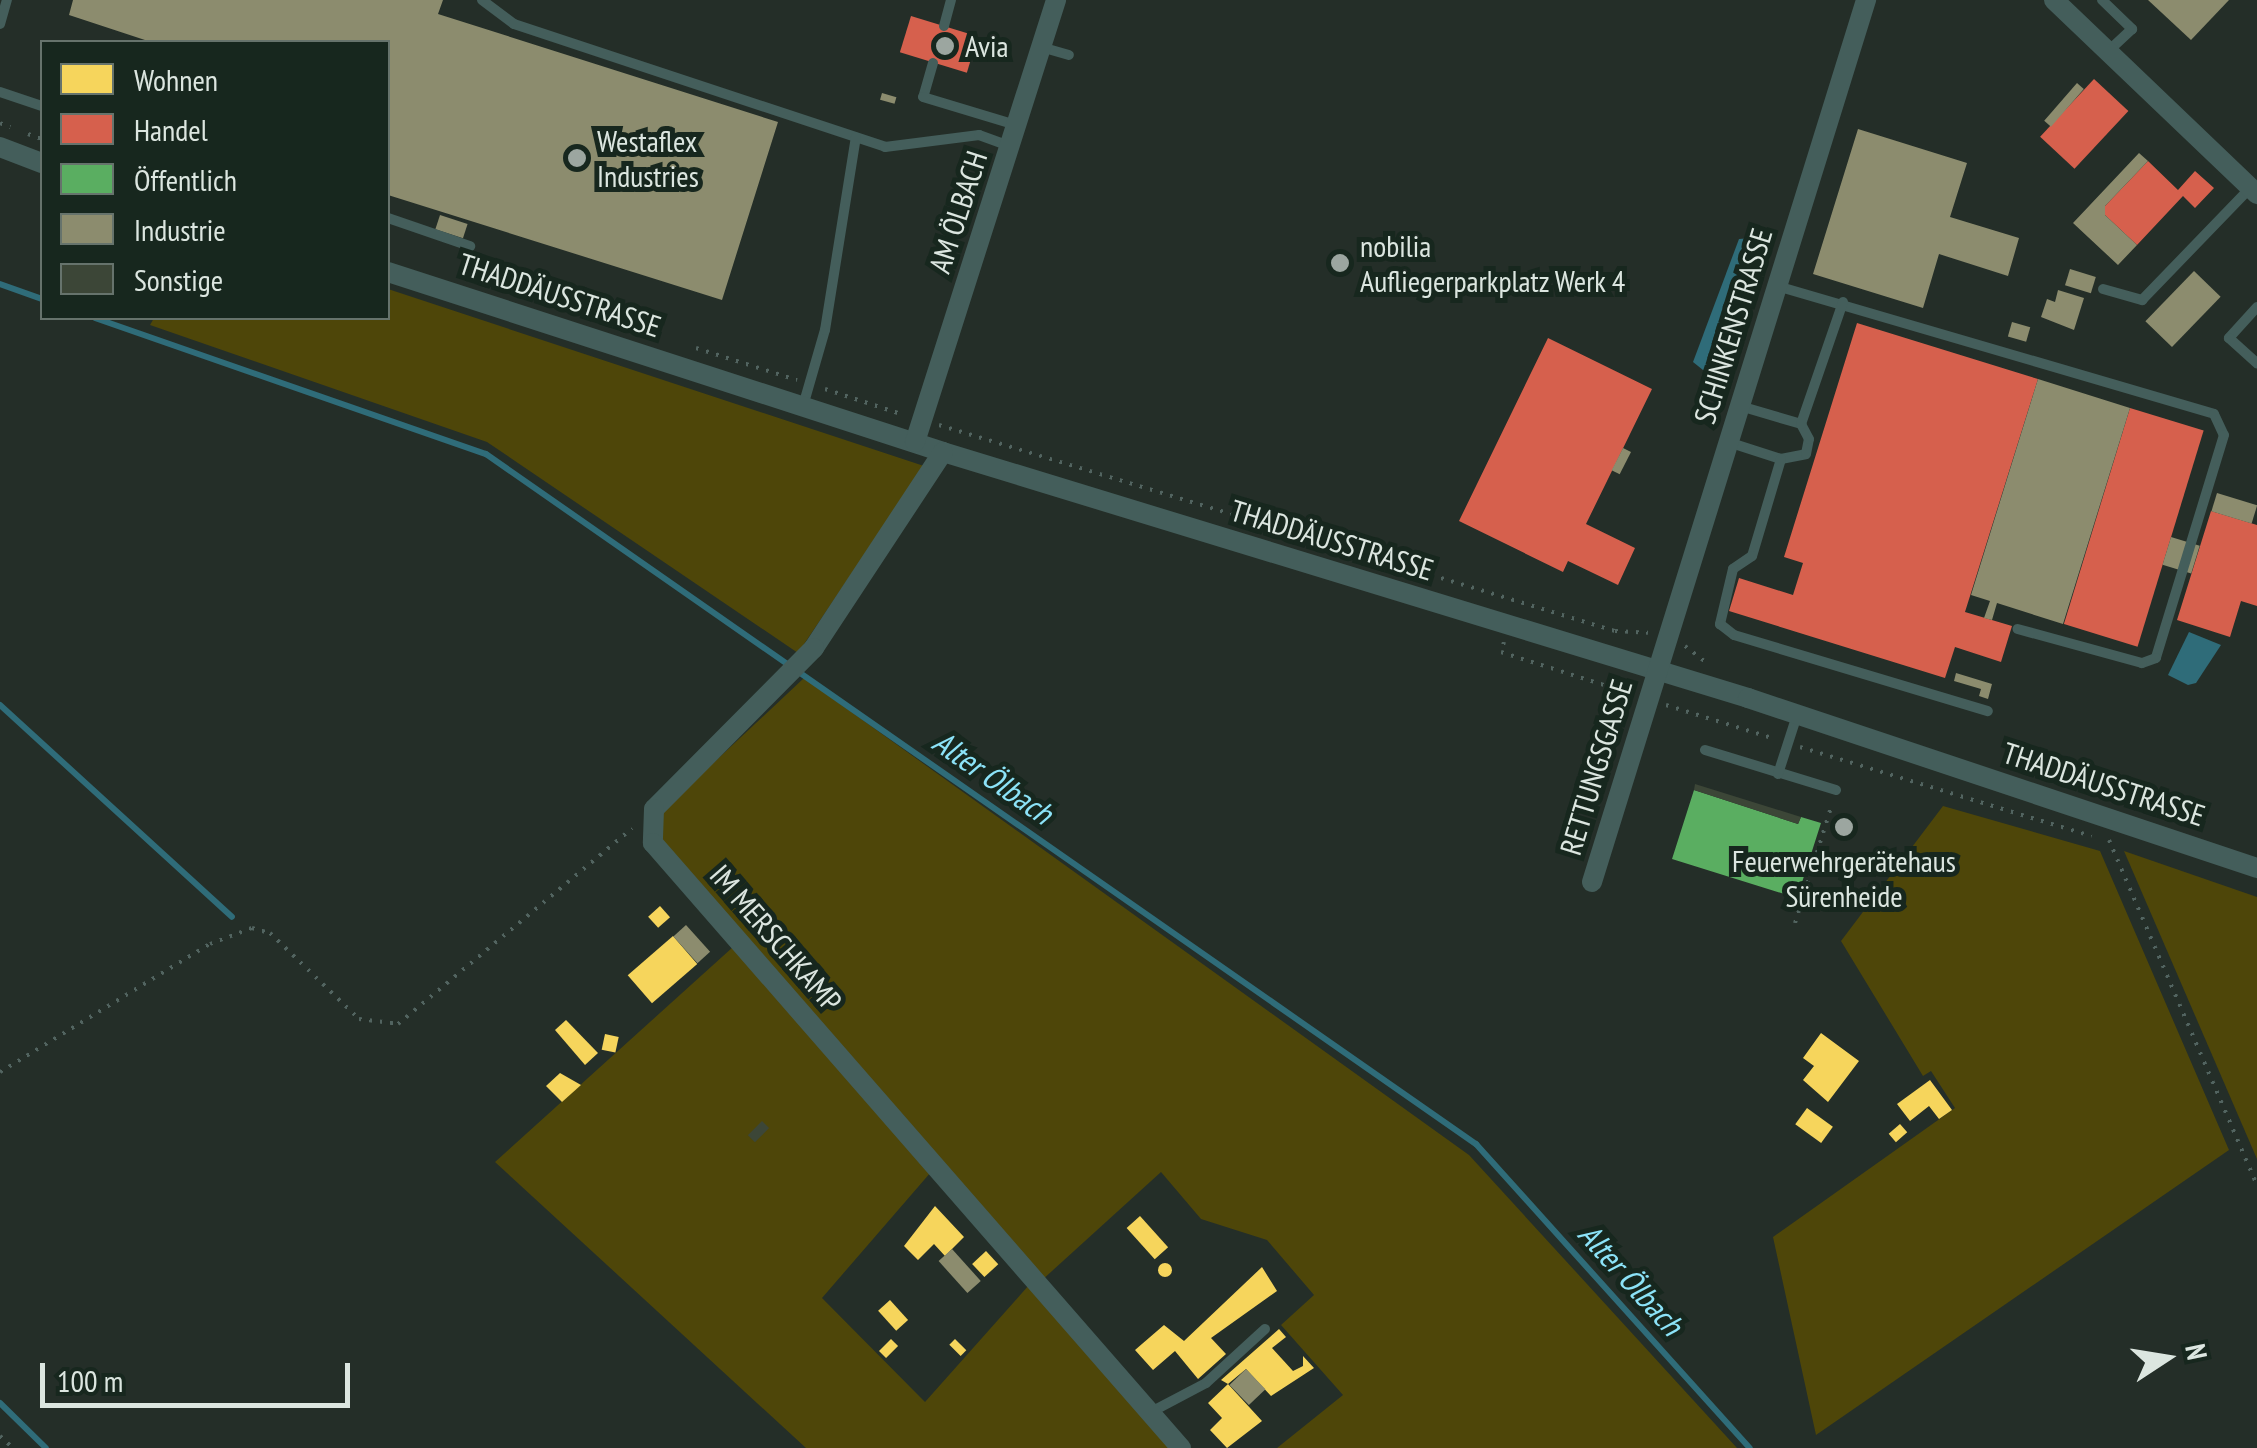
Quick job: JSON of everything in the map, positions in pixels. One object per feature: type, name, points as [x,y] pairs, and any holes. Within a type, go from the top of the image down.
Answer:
[{"type":"street","name":"AM ÖLBACH","points":[[915,442],[1056,0]]},
{"type":"street","name":"SCHINKENSTRASSE","points":[[1657,670],[1866,0]]},
{"type":"street","points":[[2054,0],[2254,191]]},
{"type":"street","points":[[0,147],[40,162]]},
{"type":"street","name":"THADDÄUSSTRASSE","points":[[390,273],[944,452],[1657,670],[2257,868]]},
{"type":"street","points":[[649,824],[654,809],[788,680],[814,648],[944,452]]},
{"type":"street","name":"RETTUNGSGASSE","points":[[1592,882],[1657,670]]},
{"type":"street","name":"IM MERSCHKAMP","points":[[649,824],[652,843],[1181,1448]]},
{"type":"lane","points":[[0,24],[7,0]]},
{"type":"lane","points":[[482,0],[514,24],[886,147],[980,135],[1010,146]]},
{"type":"lane","points":[[944,26],[951,0]]},
{"type":"lane","points":[[2102,0],[2132,28],[2108,52]]},
{"type":"lane","points":[[1040,47],[1069,54]]},
{"type":"lane","points":[[933,63],[923,97],[1017,125]]},
{"type":"lane","points":[[0,92],[40,105]]},
{"type":"lane","points":[[804,406],[856,138]]},
{"type":"lane","points":[[2103,289],[2142,300],[2254,191]]},
{"type":"lane","points":[[390,219],[470,246]]},
{"type":"lane","points":[[1776,286],[1842,302],[2214,414],[2224,435],[2156,658],[2142,664],[2018,628]]},
{"type":"lane","points":[[1801,424],[1842,302]]},
{"type":"lane","points":[[2257,307],[2229,338],[2257,362]]},
{"type":"lane","points":[[1728,442],[1780,459],[1806,454],[1809,439],[1801,424],[1740,406]]},
{"type":"lane","points":[[1780,459],[1752,556],[1733,568],[1720,624],[1734,635],[1988,711]]},
{"type":"lane","points":[[1778,774],[1797,715]]},
{"type":"lane","points":[[1704,750],[1836,790]]},
{"type":"lane","points":[[1151,1412],[1206,1384],[1266,1329]]},
{"type":"path","points":[[681,344],[1615,631],[1667,639],[1694,649],[1709,665]]},
{"type":"path","points":[[1516,601],[1500,652],[2078,834],[2120,839]]},
{"type":"path","points":[[1795,923],[1836,790]]},
{"type":"path","points":[[0,1072],[210,944],[252,928],[270,933],[359,1019],[398,1024],[636,825],[649,824]]},
{"type":"path","points":[[2108,838],[2257,1185]]},
{"type":"path","points":[[0,1436],[12,1448]]},
{"type":"shaded area","points":[[390,290],[924,466],[798,653],[487,442],[150,325],[153,320],[390,320]]},
{"type":"shaded area","points":[[804,678],[1469,1155],[1737,1448],[1277,1448],[1343,1395],[1281,1325],[1314,1295],[1267,1240],[1201,1219],[1161,1172],[1041,1281],[661,842],[660,813]]},
{"type":"shaded area","points":[[1943,806],[2100,851],[2229,1150],[1816,1435],[1773,1237],[1955,1108],[1931,1071],[1923,1076],[1841,941]]},
{"type":"shaded area","points":[[2124,851],[2257,897],[2257,1159]]},
{"type":"shaded area","points":[[733,947],[931,1172],[822,1298],[925,1402],[1029,1285],[1170,1448],[806,1448],[495,1162]]},
{"type":"water","points":[[1752,238],[1757,245],[1717,368],[1708,374],[1693,362],[1739,239]]},
{"type":"water","points":[[2189,632],[2221,645],[2196,683],[2188,685],[2168,675]]},
{"type":"building: Wohnen","points":[[660,906],[670,917],[658,928],[648,917]]},
{"type":"building: Wohnen","points":[[673,936],[697,964],[652,1003],[628,975]]},
{"type":"building: Wohnen","points":[[566,1020],[598,1053],[585,1065],[555,1030]]},
{"type":"building: Wohnen","points":[[1821,1033],[1859,1061],[1828,1102],[1803,1080],[1814,1066],[1803,1058]]},
{"type":"building: Wohnen","points":[[605,1034],[619,1037],[615,1053],[602,1050]]},
{"type":"building: Wohnen","points":[[560,1073],[581,1085],[562,1102],[546,1086]]},
{"type":"building: Wohnen","points":[[1930,1080],[1952,1110],[1939,1119],[1929,1106],[1910,1121],[1897,1104]]},
{"type":"building: Wohnen","points":[[1807,1108],[1833,1127],[1821,1143],[1795,1124]]},
{"type":"building: Wohnen","points":[[1900,1124],[1907,1132],[1896,1142],[1889,1134]]},
{"type":"building: Wohnen","points":[[935,1206],[964,1237],[945,1256],[934,1244],[918,1260],[904,1246]]},
{"type":"building: Wohnen","points":[[1140,1216],[1168,1247],[1155,1259],[1127,1228]]},
{"type":"building: Wohnen","points":[[986,1251],[998,1264],[984,1277],[972,1264]]},
{"type":"building: Wohnen","points":[[1165,1263],[1172,1270],[1165,1277],[1158,1270]]},
{"type":"building: Wohnen","points":[[1262,1267],[1277,1291],[1211,1338],[1226,1354],[1198,1379],[1175,1351],[1153,1370],[1135,1350],[1164,1325],[1184,1341]]},
{"type":"building: Wohnen","points":[[890,1300],[908,1320],[896,1331],[878,1311]]},
{"type":"building: Wohnen","points":[[1279,1329],[1286,1337],[1272,1348],[1293,1371],[1303,1366],[1303,1356],[1314,1368],[1271,1396],[1246,1369],[1228,1384],[1221,1380]]},
{"type":"building: Wohnen","points":[[891,1339],[898,1346],[886,1358],[879,1351]]},
{"type":"building: Wohnen","points":[[955,1339],[966,1350],[961,1356],[949,1345]]},
{"type":"building: Wohnen","points":[[1228,1384],[1262,1421],[1227,1448],[1210,1430],[1222,1418],[1208,1403]]},
{"type":"building: Handel","points":[[911,16],[978,36],[967,73],[900,52]]},
{"type":"building: Handel","points":[[2094,79],[2128,111],[2074,169],[2040,137]]},
{"type":"building: Handel","points":[[2148,161],[2178,190],[2195,171],[2214,188],[2195,208],[2183,196],[2137,245],[2105,215],[2105,206]]},
{"type":"building: Handel","points":[[1857,323],[2038,379],[1965,612],[2012,626],[2001,662],[1955,647],[1945,678],[1729,611],[1739,578],[1793,595],[1803,563],[1784,557]]},
{"type":"building: Handel","points":[[1548,338],[1652,389],[1586,524],[1635,548],[1618,585],[1568,561],[1563,572],[1459,521]]},
{"type":"building: Handel","points":[[2130,408],[2204,431],[2138,647],[2064,624]]},
{"type":"building: Handel","points":[[2211,511],[2257,525],[2257,606],[2241,601],[2230,637],[2177,620]]},
{"type":"building: Öffentlich","points":[[1694,790],[1798,824],[1801,817],[1821,823],[1797,898],[1672,859]]},
{"type":"building: Industrie","name":"Westaflex Industries","points":[[73,0],[443,0],[438,14],[778,122],[722,300],[390,196],[390,40],[145,40],[69,15]]},
{"type":"building: Industrie","points":[[2148,0],[2229,0],[2191,40]]},
{"type":"building: Industrie","points":[[2077,83],[2084,89],[2051,127],[2044,121]]},
{"type":"building: Industrie","points":[[882,93],[896,97],[894,104],[880,100]]},
{"type":"building: Industrie","points":[[1858,129],[1967,163],[1950,217],[2019,238],[2008,276],[1939,254],[1923,308],[1813,274]]},
{"type":"building: Industrie","points":[[2139,153],[2148,161],[2105,206],[2105,215],[2137,245],[2118,265],[2073,223]]},
{"type":"building: Industrie","points":[[440,215],[468,224],[463,238],[435,229]]},
{"type":"building: Industrie","points":[[2070,269],[2096,277],[2091,293],[2065,285]]},
{"type":"building: Industrie","points":[[2194,271],[2221,297],[2172,347],[2145,321]]},
{"type":"building: Industrie","points":[[2058,290],[2084,298],[2074,330],[2041,317],[2047,299],[2055,302]]},
{"type":"building: Industrie","points":[[2012,322],[2030,327],[2026,342],[2008,336]]},
{"type":"building: Industrie","points":[[2038,379],[2130,408],[2063,624],[1997,603],[1992,620],[1984,618],[1990,601],[1971,595]]},
{"type":"building: Industrie","points":[[1623,448],[1631,452],[1620,474],[1612,470]]},
{"type":"building: Industrie","points":[[2217,493],[2257,505],[2252,523],[2211,511]]},
{"type":"building: Industrie","points":[[2171,537],[2200,546],[2191,574],[2163,565]]},
{"type":"building: Industrie","points":[[1956,673],[1992,684],[1988,699],[1979,696],[1981,689],[1954,681]]},
{"type":"building: Industrie","points":[[686,925],[710,952],[697,963],[673,936]]},
{"type":"building: Industrie","points":[[952,1249],[981,1281],[967,1293],[939,1261]]},
{"type":"building: Industrie","points":[[1246,1369],[1265,1389],[1249,1405],[1229,1385]]},
{"type":"building: Sonstige","points":[[1695,784],[1801,817],[1798,824],[1694,790]]},
{"type":"building: Sonstige","points":[[762,1121],[769,1128],[755,1142],[748,1135]]},
{"type":"waterway","name":"Alter Ölbach","points":[[0,284],[40,298]]},
{"type":"waterway","name":"Alter Ölbach","points":[[101,320],[486,454],[1476,1144],[1750,1448]]},
{"type":"waterway","points":[[0,705],[232,917]]},
{"type":"waterway","points":[[0,1403],[46,1448]]},
{"type":"place","name":"Avia","points":[[945,46]]},
{"type":"place","name":"Westaflex Industries","points":[[577,158]]},
{"type":"place","name":"nobilia Aufliegerparkplatz Werk 4","points":[[1340,263]]},
{"type":"place","name":"Feuerwehrgerätehaus Sürenheide","points":[[1844,827]]}]
